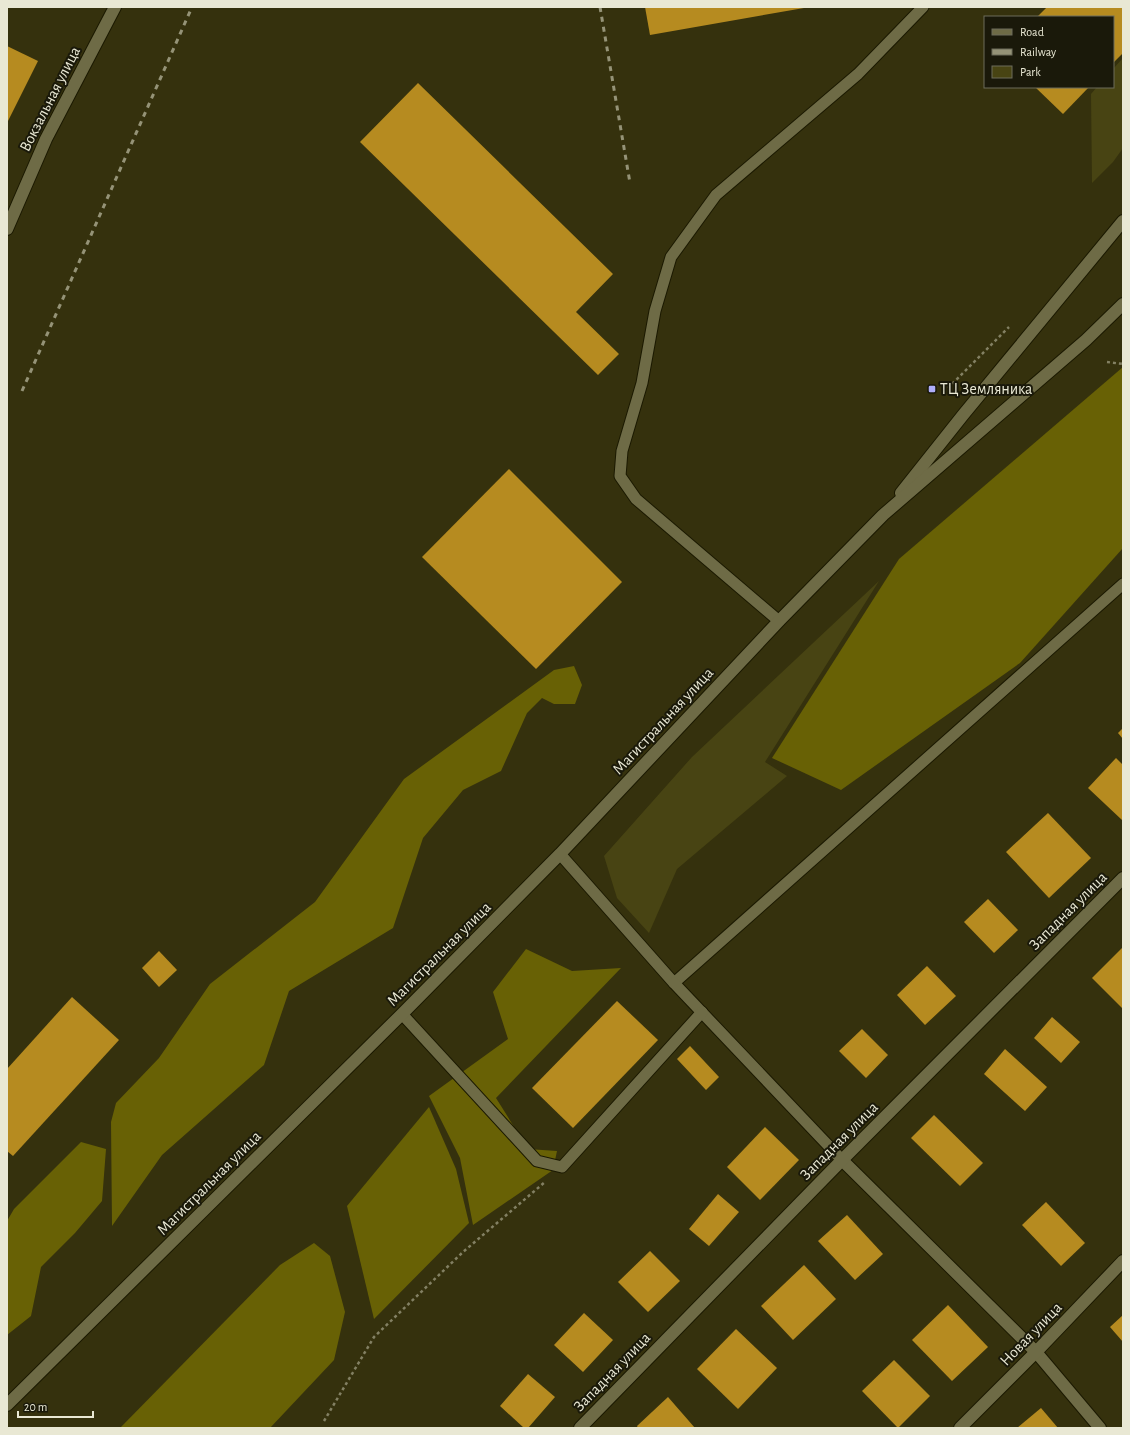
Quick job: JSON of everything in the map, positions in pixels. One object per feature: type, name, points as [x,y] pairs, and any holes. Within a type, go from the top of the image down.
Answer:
[{"type":"main road","name":"Вокзальная улица","points":[[7,229],[46,139],[116,7]]},
{"type":"main road","points":[[883,515],[963,415],[1123,221]]},
{"type":"main road","points":[[883,515],[1086,340],[1123,304]]},
{"type":"main road","name":"Магистральная улица","points":[[7,1405],[402,1014],[560,854],[779,621],[883,515]]},
{"type":"main road","name":"Западная улица","points":[[580,1428],[842,1160],[1123,878]]},
{"type":"main road","points":[[842,1160],[1036,1352],[1100,1428]]},
{"type":"main road","name":"Новая улица","points":[[960,1428],[1036,1352],[1123,1261]]},
{"type":"lane","points":[[779,621],[636,499],[620,476],[622,451],[642,383],[655,311],[671,257],[716,195],[858,74],[923,7]]},
{"type":"lane","points":[[674,983],[1123,584]]},
{"type":"lane","points":[[560,854],[674,983],[842,1160]]},
{"type":"lane","points":[[402,1014],[537,1161],[562,1167],[702,1012]]},
{"type":"path","points":[[948,388],[1010,326]]},
{"type":"path","points":[[1107,362],[1123,364]]},
{"type":"path","points":[[324,1421],[374,1337],[463,1252],[562,1167]]},
{"type":"green space","points":[[1123,58],[1123,148],[1113,162],[1092,183],[1091,94],[1096,88],[1114,88],[1114,68]]},
{"type":"green space","points":[[879,581],[765,762],[787,776],[677,869],[649,933],[617,898],[604,856],[692,757]]},
{"type":"shaded area","points":[[1123,367],[1123,548],[1020,663],[841,790],[772,758],[899,559]]},
{"type":"shaded area","points":[[574,666],[582,685],[575,704],[554,704],[542,698],[527,713],[501,771],[463,790],[423,838],[393,928],[289,991],[264,1065],[162,1155],[112,1226],[111,1122],[116,1103],[159,1058],[210,984],[315,902],[404,779],[554,670]]},
{"type":"shaded area","points":[[526,949],[572,971],[621,968],[496,1098],[528,1149],[557,1151],[553,1170],[473,1225],[460,1158],[429,1096],[508,1039],[493,992]]},
{"type":"shaded area","points":[[429,1107],[456,1169],[469,1223],[374,1319],[347,1206]]},
{"type":"shaded area","points":[[81,1142],[106,1149],[102,1201],[75,1233],[41,1267],[31,1316],[7,1335],[7,1221],[14,1209]]},
{"type":"shaded area","points":[[314,1243],[330,1256],[345,1312],[334,1360],[270,1428],[120,1428],[280,1265]]},
{"type":"building","points":[[645,7],[804,7],[804,8],[650,35]]},
{"type":"building","points":[[1047,7],[1123,7],[1123,53],[1114,62],[1114,16],[1038,16]]},
{"type":"building","points":[[7,46],[38,61],[7,123]]},
{"type":"building","points":[[418,83],[613,274],[576,312],[619,354],[598,375],[360,142]]},
{"type":"building","points":[[1036,88],[1088,88],[1063,114]]},
{"type":"building","points":[[509,469],[622,582],[536,669],[422,557]]},
{"type":"building","points":[[1123,728],[1123,739],[1118,733]]},
{"type":"building","points":[[1116,758],[1123,765],[1122,820],[1088,788]]},
{"type":"building","points":[[1048,813],[1091,858],[1049,898],[1006,852]]},
{"type":"building","points":[[988,899],[1018,930],[994,953],[964,922]]},
{"type":"building","points":[[1123,947],[1123,1006],[1122,1008],[1092,978]]},
{"type":"building","points":[[159,951],[177,970],[159,987],[142,968]]},
{"type":"building","points":[[927,966],[956,996],[925,1025],[897,995]]},
{"type":"building","points":[[72,997],[119,1040],[13,1156],[7,1151],[7,1069]]},
{"type":"building","points":[[617,1001],[658,1040],[573,1128],[532,1088]]},
{"type":"building","points":[[1052,1017],[1080,1042],[1061,1063],[1034,1038]]},
{"type":"building","points":[[862,1029],[888,1055],[866,1078],[839,1051]]},
{"type":"building","points":[[690,1046],[719,1077],[706,1090],[677,1059]]},
{"type":"building","points":[[1005,1049],[1047,1087],[1025,1111],[984,1074]]},
{"type":"building","points":[[934,1115],[983,1163],[960,1186],[911,1138]]},
{"type":"building","points":[[765,1127],[799,1160],[760,1200],[727,1167]]},
{"type":"building","points":[[718,1194],[739,1212],[709,1246],[689,1229]]},
{"type":"building","points":[[1046,1202],[1085,1243],[1061,1266],[1022,1225]]},
{"type":"building","points":[[847,1215],[883,1254],[855,1280],[818,1241]]},
{"type":"building","points":[[650,1251],[680,1281],[648,1312],[618,1282]]},
{"type":"building","points":[[804,1265],[836,1299],[793,1340],[761,1306]]},
{"type":"building","points":[[948,1305],[988,1347],[952,1381],[912,1340]]},
{"type":"building","points":[[584,1313],[613,1340],[583,1372],[554,1345]]},
{"type":"building","points":[[1123,1315],[1123,1342],[1110,1327]]},
{"type":"building","points":[[736,1329],[777,1368],[738,1409],[697,1369]]},
{"type":"building","points":[[894,1360],[930,1396],[898,1428],[862,1391]]},
{"type":"building","points":[[528,1374],[555,1397],[528,1428],[524,1428],[500,1406]]},
{"type":"building","points":[[668,1397],[695,1428],[638,1428],[637,1426]]},
{"type":"building","points":[[1041,1408],[1058,1428],[1017,1428]]},
{"type":"railway","points":[[22,391],[192,7]]},
{"type":"railway","points":[[600,7],[630,183]]},
{"type":"place","name":"ТЦ Земляника","points":[[932,389]]}]
